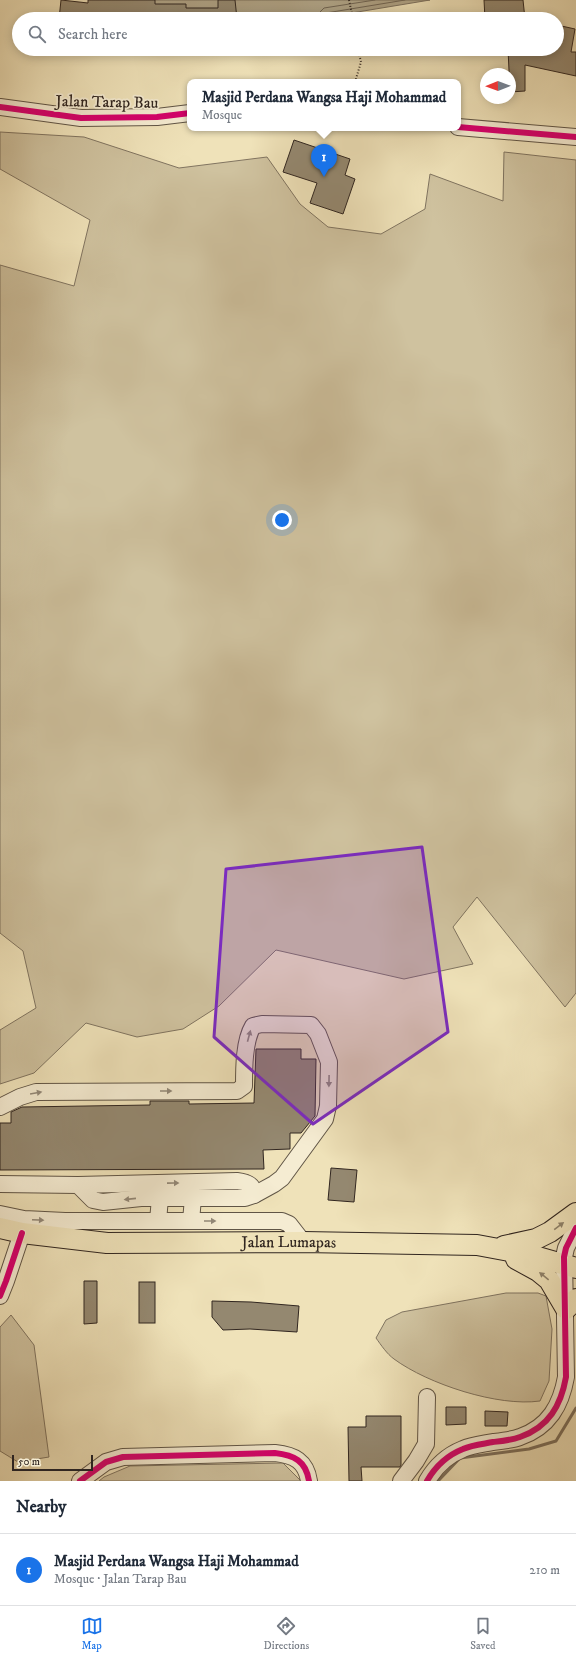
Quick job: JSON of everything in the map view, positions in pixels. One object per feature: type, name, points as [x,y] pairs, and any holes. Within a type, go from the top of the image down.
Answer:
[{"type":"main road","points":[[496,1248],[536,1239],[550,1232],[576,1213]]},
{"type":"main road","name":"Jalan Lumapas","points":[[0,1228],[22,1233],[107,1243],[303,1242],[477,1245],[531,1255],[570,1267]]},
{"type":"main road","points":[[496,1248],[538,1271],[549,1280],[571,1304]]},
{"type":"street","name":"Jalan Tarap Bau","points":[[0,107],[81,118],[157,117],[187,113]]},
{"type":"street","points":[[461,127],[576,137]]},
{"type":"street","points":[[0,1108],[20,1097],[36,1092],[237,1091],[244,1086],[244,1068],[249,1033],[253,1026],[262,1024],[312,1025],[318,1034],[329,1062],[328,1106],[325,1119],[282,1178],[254,1195],[245,1198],[141,1198],[103,1202],[93,1200],[78,1185]]},
{"type":"street","points":[[0,1184],[78,1185],[237,1181],[247,1182],[251,1186],[254,1195]]},
{"type":"street","points":[[158,1221],[160,1198]]},
{"type":"street","points":[[191,1221],[193,1198]]},
{"type":"street","points":[[0,1214],[24,1219],[45,1220],[282,1221],[289,1224],[303,1242]]},
{"type":"street","points":[[426,1481],[432,1472],[446,1459],[463,1448],[520,1437],[535,1430],[548,1419],[558,1406],[563,1393],[566,1377],[571,1304],[570,1267],[566,1248],[576,1228]]},
{"type":"street","points":[[0,1296],[22,1233]]},
{"type":"street","points":[[401,1481],[416,1461],[426,1444],[427,1397]]},
{"type":"street","points":[[80,1481],[106,1462],[123,1457],[275,1453],[288,1455],[302,1462],[309,1481]]},
{"type":"path","points":[[349,0],[352,12]]},
{"type":"path","points":[[355,79],[361,62],[360,56]]},
{"type":"highlighted area","points":[[422,847],[448,1032],[313,1124],[214,1037],[226,869]]},
{"type":"shaded area","points":[[0,132],[84,137],[179,168],[267,157],[300,204],[328,227],[381,234],[425,209],[430,174],[503,201],[504,152],[576,160],[576,993],[565,1007],[477,897],[453,927],[473,964],[404,979],[276,950],[219,1006],[183,1029],[137,1037],[86,1023],[34,1073],[0,1084],[0,1030],[36,1008],[23,951],[0,933],[0,265],[74,286],[90,220],[0,169]]},
{"type":"shaded area","points":[[506,1293],[538,1293],[546,1296],[552,1329],[549,1381],[540,1401],[523,1402],[484,1397],[444,1385],[425,1377],[394,1359],[376,1338],[386,1320],[402,1312]]},
{"type":"shaded area","points":[[11,1315],[34,1345],[49,1457],[18,1462],[0,1451],[0,1327]]},
{"type":"shaded area","points":[[283,1463],[301,1481],[99,1481],[104,1477],[130,1466]]},
{"type":"water","points":[[142,0],[430,0],[357,12],[177,12]]},
{"type":"building","points":[[61,0],[88,3],[88,0],[155,0],[155,4],[186,4],[186,8],[218,8],[218,0],[235,0],[236,12],[60,12]]},
{"type":"building","points":[[484,0],[523,0],[524,12],[485,12]]},
{"type":"building","points":[[564,27],[575,29],[571,52],[576,52],[576,76],[525,65],[525,91],[516,92],[516,68],[509,68],[508,56],[564,56]]},
{"type":"building","points":[[294,140],[350,159],[345,175],[355,179],[343,214],[310,203],[317,183],[283,172]]},
{"type":"building","points":[[256,1049],[301,1049],[301,1059],[316,1059],[315,1116],[301,1133],[290,1133],[290,1149],[263,1150],[264,1169],[0,1170],[0,1123],[11,1123],[11,1112],[22,1107],[150,1105],[150,1101],[189,1101],[189,1104],[254,1103]]},
{"type":"building","points":[[331,1168],[357,1170],[354,1202],[328,1200]]},
{"type":"building","points":[[84,1281],[97,1281],[97,1323],[84,1324]]},
{"type":"building","points":[[139,1282],[155,1282],[155,1323],[139,1323]]},
{"type":"building","points":[[212,1301],[251,1302],[299,1306],[297,1332],[250,1329],[223,1330],[212,1317]]},
{"type":"building","points":[[446,1407],[466,1407],[466,1424],[446,1425]]},
{"type":"building","points":[[485,1411],[508,1412],[507,1426],[485,1426]]},
{"type":"building","points":[[366,1416],[401,1416],[401,1465],[400,1467],[361,1467],[362,1481],[349,1481],[348,1427],[366,1427]]},
{"type":"waterway","points":[[438,1481],[460,1458],[529,1449],[556,1441],[576,1408]]},
{"type":"cycle path","points":[[0,107],[81,118],[157,117],[187,113]]},
{"type":"cycle path","points":[[461,127],[576,137]]},
{"type":"cycle path","points":[[427,1481],[438,1466],[452,1455],[470,1446],[514,1439],[530,1433],[546,1421],[557,1406],[566,1377],[564,1257],[566,1248],[576,1228]]},
{"type":"cycle path","points":[[0,1296],[22,1233]]},
{"type":"cycle path","points":[[80,1481],[106,1462],[123,1457],[275,1453],[288,1455],[298,1460],[305,1468],[309,1481]]},
{"type":"place","name":"Masjid Perdana Wangsa Haji Mohammad","points":[[324,177]]}]
